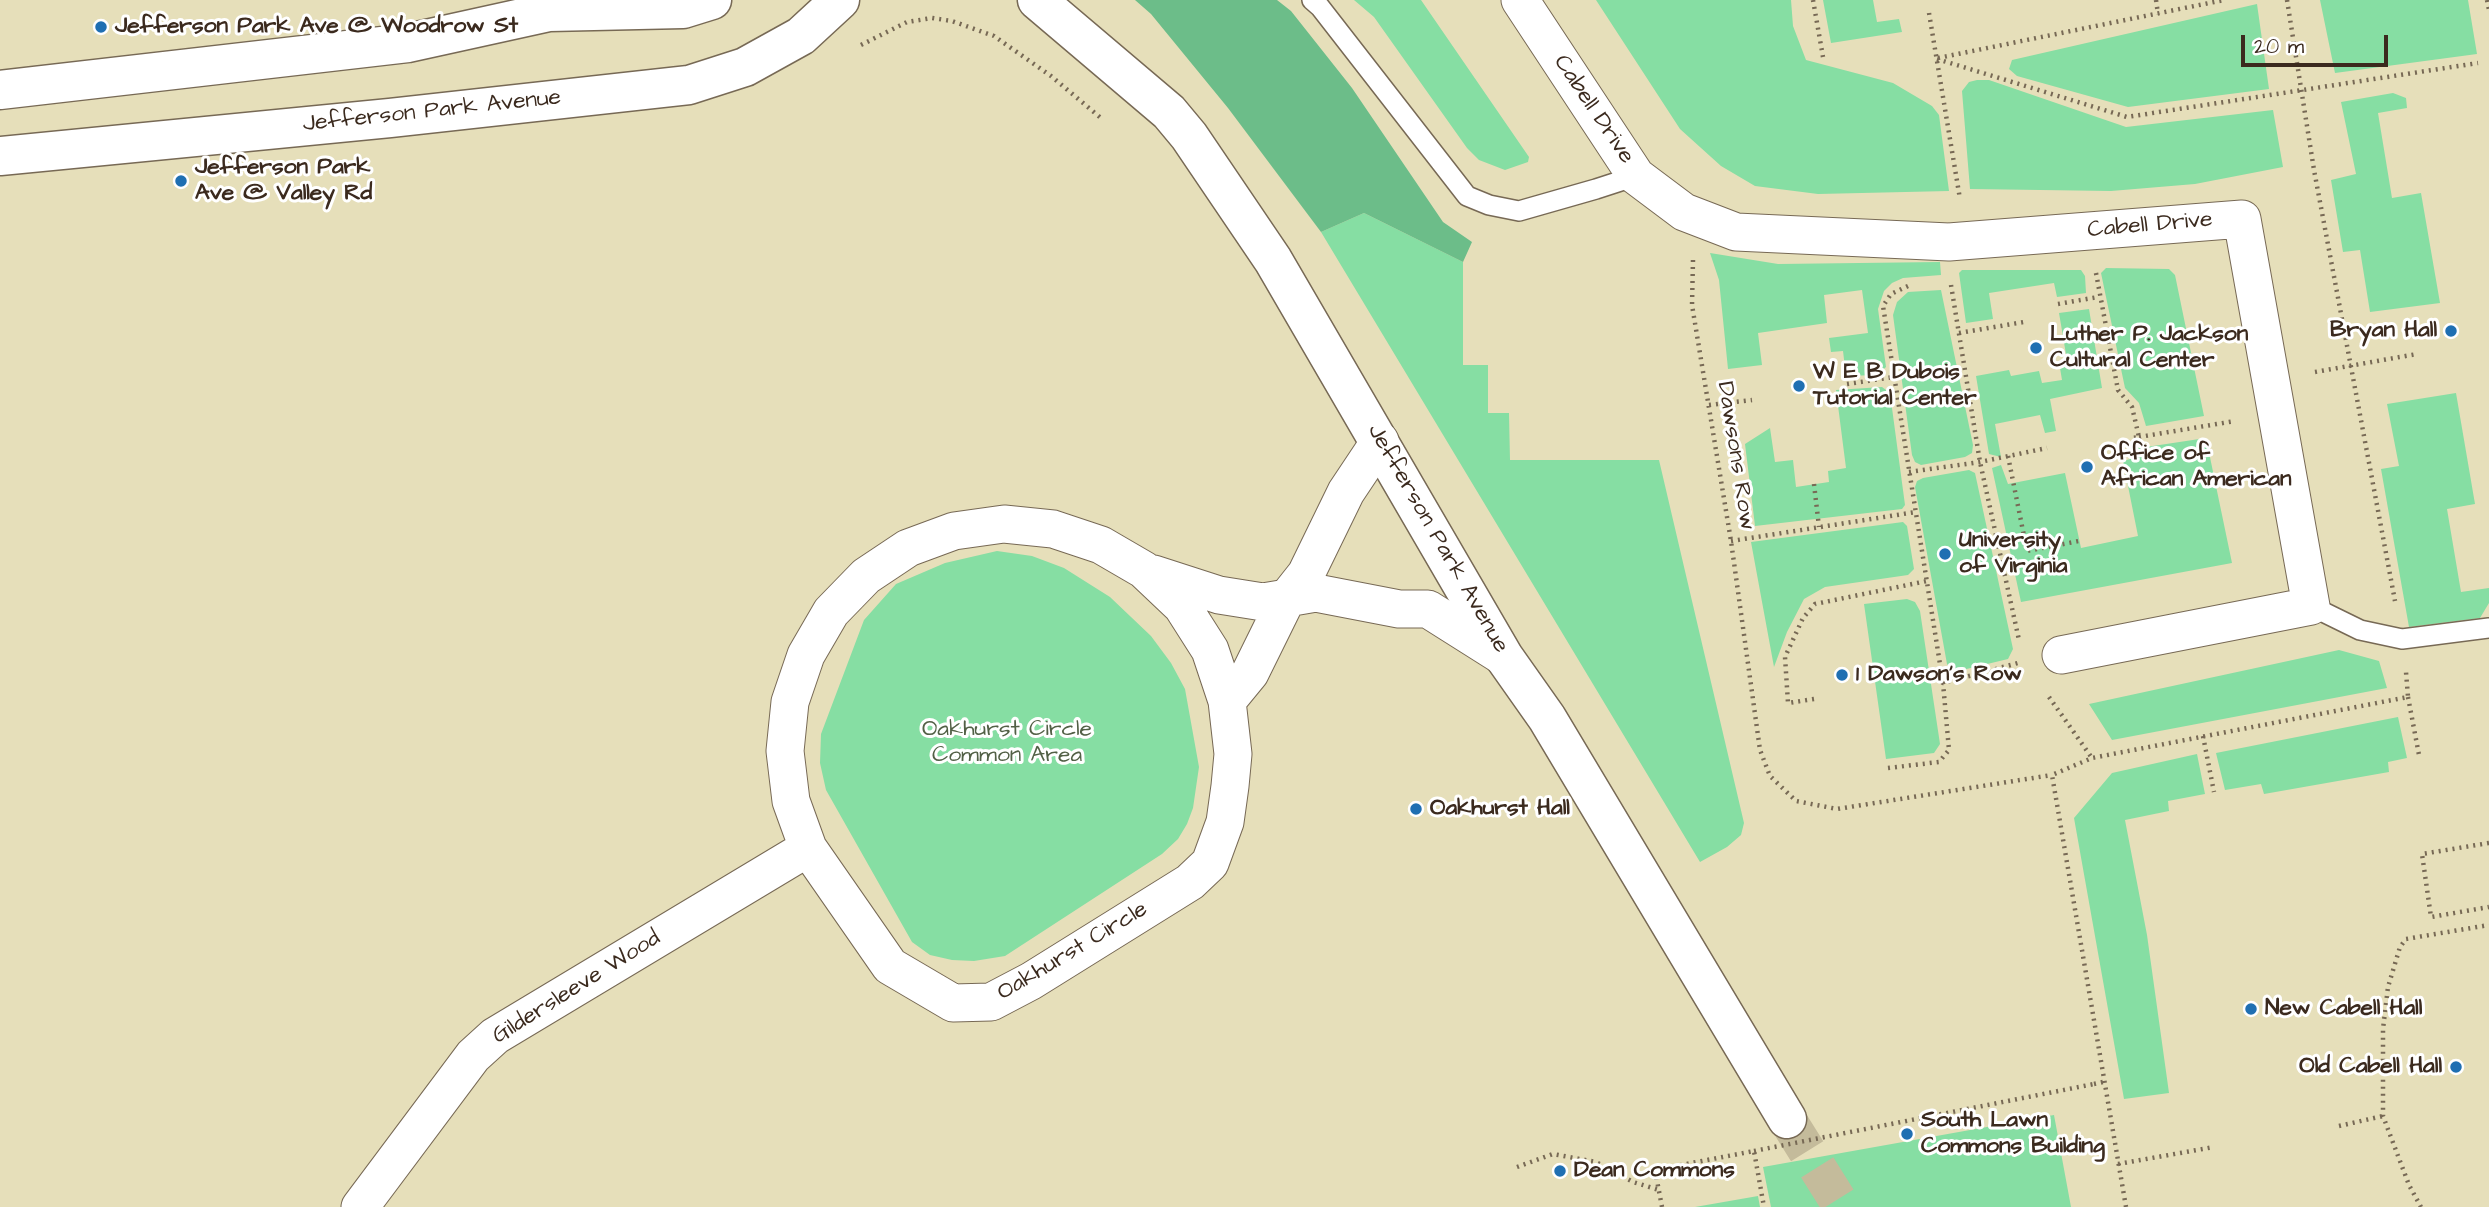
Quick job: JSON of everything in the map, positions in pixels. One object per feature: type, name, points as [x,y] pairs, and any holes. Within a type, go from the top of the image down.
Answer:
[{"type":"main road","points":[[0,90],[408,43],[563,6],[683,9],[712,0]]},
{"type":"main road","name":"Jefferson Park Avenue","points":[[5,160],[689,85],[745,67],[801,36],[840,0]]},
{"type":"main road","name":"Jefferson Park Avenue","points":[[1037,0],[1169,112],[1189,136],[1273,260],[1504,657],[1547,718],[1787,1119]]},
{"type":"street","name":"Cabell Drive","points":[[1520,0],[1636,176],[1684,212],[1736,232],[1949,242],[2242,219],[2311,606]]},
{"type":"street","points":[[1227,701],[1251,673],[1287,598],[1306,574],[1346,492],[1380,441]]},
{"type":"street","name":"Oakhurst Circle","points":[[1004,524],[1053,529],[1101,545],[1144,570],[1182,606],[1210,650],[1227,701],[1233,754],[1230,786],[1225,822],[1210,863],[1179,889],[1031,981],[991,1002],[953,1003],[890,966],[808,848],[791,801],[785,751],[790,702],[806,654],[831,612],[866,576],[908,548],[954,531],[1004,524]]},
{"type":"street","points":[[1144,570],[1219,595],[1263,602],[1316,593],[1399,609],[1428,609],[1504,657]]},
{"type":"street","points":[[2061,655],[2311,606]]},
{"type":"street","name":"Gildersleeve Wood","points":[[360,1207],[473,1056],[495,1036],[808,848]]},
{"type":"lane","points":[[1312,0],[1466,196],[1489,205],[1519,211],[1636,176]]},
{"type":"lane","points":[[2311,606],[2360,630],[2402,639],[2489,628]]},
{"type":"path","points":[[1813,0],[1823,58]]},
{"type":"path","points":[[2156,0],[2158,13]]},
{"type":"path","points":[[1937,58],[2224,0]]},
{"type":"path","points":[[2287,0],[2314,170],[2402,639],[2408,697],[2419,755]]},
{"type":"path","points":[[2487,0],[2489,10]]},
{"type":"path","points":[[1929,13],[1960,200]]},
{"type":"path","points":[[852,51],[907,22],[932,18],[952,21],[994,36],[1051,76],[1104,121]]},
{"type":"path","points":[[1937,58],[2127,117],[2479,63]]},
{"type":"path","points":[[2090,231],[2099,297],[2118,390],[2132,407],[2139,437]]},
{"type":"path","points":[[1949,242],[1951,279],[1980,461],[2024,662]]},
{"type":"path","name":"Dawsons Row","points":[[1693,254],[1692,305],[1731,541],[1760,750],[1770,776],[1796,801],[1837,809],[2052,775],[2092,758],[2408,697]]},
{"type":"path","points":[[1888,768],[1939,762],[1950,750],[1943,683],[1883,306],[1891,294],[1907,286],[1918,285]]},
{"type":"path","points":[[2058,304],[2099,297]]},
{"type":"path","points":[[1959,333],[2024,322]]},
{"type":"path","points":[[2352,365],[2417,354]]},
{"type":"path","points":[[1847,384],[1894,377]]},
{"type":"path","points":[[1709,405],[1752,400]]},
{"type":"path","points":[[2131,438],[2277,415]]},
{"type":"path","points":[[1909,472],[2047,448]]},
{"type":"path","points":[[2008,456],[2026,551],[2079,541]]},
{"type":"path","points":[[1814,484],[1819,527]]},
{"type":"path","points":[[1731,541],[1916,512]]},
{"type":"path","points":[[1814,699],[1788,704],[1785,657],[1803,618],[1815,604],[1927,581]]},
{"type":"path","points":[[1943,683],[2061,655]]},
{"type":"path","points":[[2046,694],[2092,758]]},
{"type":"path","points":[[2203,736],[2214,792]]},
{"type":"path","points":[[2052,775],[2126,1207]]},
{"type":"path","points":[[2489,843],[2422,854],[2431,917],[2489,907]]},
{"type":"path","points":[[2421,1207],[2409,1185],[2383,1116],[2383,1029],[2388,987],[2400,947],[2406,939],[2489,925]]},
{"type":"path","points":[[1662,1207],[1656,1170],[2103,1082]]},
{"type":"path","points":[[2339,1126],[2383,1116]]},
{"type":"path","points":[[2118,1164],[2214,1147]]},
{"type":"path","points":[[1754,1151],[1764,1207]]},
{"type":"path","points":[[1517,1167],[1553,1154],[1596,1162],[1633,1182],[1660,1190]]},
{"type":"green space","points":[[1135,0],[1277,0],[1291,11],[1352,88],[1443,222],[1472,242],[1463,262],[1364,213],[1321,232],[1228,108],[1151,14]]},
{"type":"green space","points":[[1354,0],[1421,0],[1529,157],[1528,162],[1505,170],[1479,160],[1467,148],[1374,17]]},
{"type":"green space","points":[[1596,0],[1791,0],[1793,26],[1806,60],[1893,83],[1932,106],[1939,115],[1949,191],[1818,194],[1755,186],[1721,166],[1680,129]]},
{"type":"green space","points":[[1823,0],[1873,0],[1877,22],[1899,19],[1902,32],[1831,43]]},
{"type":"green space","points":[[2320,0],[2468,0],[2477,54],[2335,73]]},
{"type":"green space","points":[[2257,4],[2269,89],[2128,107],[2017,76],[2009,69],[2012,60]]},
{"type":"green space","points":[[1989,80],[2126,127],[2273,110],[2283,167],[2195,184],[2111,191],[1970,189],[1962,91],[1969,82]]},
{"type":"green space","points":[[2393,93],[2406,98],[2407,108],[2378,113],[2392,198],[2421,193],[2440,303],[2370,312],[2360,250],[2343,252],[2331,180],[2356,174],[2341,102]]},
{"type":"green space","points":[[1364,213],[1463,262],[1463,365],[1488,365],[1488,413],[1509,413],[1510,460],[1659,460],[1744,823],[1741,835],[1727,847],[1700,862],[1321,232]]},
{"type":"green space","points":[[1710,253],[1778,264],[1940,262],[1941,275],[1903,278],[1884,291],[1878,309],[1886,367],[1877,375],[1846,376],[1843,351],[1831,352],[1829,338],[1868,333],[1862,290],[1824,295],[1827,323],[1758,333],[1762,365],[1728,369],[1719,280]]},
{"type":"green space","points":[[2106,268],[2169,269],[2175,275],[2204,416],[2146,426],[2139,403],[2125,388],[2101,273]]},
{"type":"green space","points":[[1962,270],[2081,270],[2085,276],[2086,293],[2057,297],[2054,283],[1989,293],[1993,319],[1966,323],[1959,273]]},
{"type":"green space","points":[[1941,290],[1973,445],[1972,453],[1965,457],[1921,465],[1915,462],[1912,455],[1893,315],[1897,302],[1908,292]]},
{"type":"green space","points":[[2089,309],[2102,388],[2050,399],[2056,431],[2045,433],[2040,415],[1995,424],[2001,457],[1989,454],[1976,376],[2009,370],[2011,376],[2039,371],[2042,383],[2062,380],[2060,368],[2068,366],[2059,313]]},
{"type":"green space","points":[[1882,387],[1890,393],[1905,505],[1902,509],[1755,526],[1745,444],[1770,428],[1775,462],[1793,460],[1796,487],[1829,482],[1828,471],[1846,468],[1836,390]]},
{"type":"green space","points":[[2456,393],[2475,504],[2447,509],[2461,592],[2489,588],[2489,603],[2480,618],[2409,627],[2381,469],[2399,466],[2387,404]]},
{"type":"green space","points":[[2206,438],[2232,563],[2021,602],[1992,468],[2001,465],[2008,484],[2065,473],[2081,548],[2138,536],[2123,461],[2134,458],[2133,449]]},
{"type":"green space","points":[[1969,470],[1975,473],[2013,649],[2008,659],[1954,672],[1947,664],[1915,487],[1917,481],[1923,478]]},
{"type":"green space","points":[[1903,522],[1907,526],[1914,569],[1908,575],[1825,587],[1804,599],[1787,632],[1774,667],[1751,542]]},
{"type":"green space","name":"Oakhurst Circle Common Area","points":[[997,551],[1032,556],[1064,568],[1110,597],[1151,636],[1171,663],[1185,689],[1199,767],[1193,808],[1187,824],[1178,839],[1162,854],[1005,956],[974,961],[952,960],[930,955],[912,942],[826,790],[820,763],[821,734],[864,620],[896,584],[945,563]]},
{"type":"green space","points":[[1907,599],[1915,602],[1920,611],[1940,744],[1934,753],[1886,759],[1864,604]]},
{"type":"green space","points":[[2339,650],[2379,661],[2387,688],[2112,740],[2089,704]]},
{"type":"green space","points":[[2398,717],[2407,758],[2388,762],[2389,772],[2264,794],[2261,784],[2225,790],[2216,753]]},
{"type":"green space","points":[[2197,754],[2205,794],[2168,801],[2169,811],[2125,820],[2147,935],[2169,1093],[2124,1099],[2074,818],[2112,773]]},
{"type":"green space","points":[[2054,1115],[2071,1207],[1771,1207],[1763,1167]]},
{"type":"green space","points":[[1758,1196],[1760,1207],[1695,1207]]},
{"type":"tunnel","points":[[1787,1119],[1842,1207]]},
{"type":"place","name":"Jefferson Park Ave @ Woodrow St","points":[[101,27]]},
{"type":"place","name":"Jefferson Park Ave @ Valley Rd","points":[[181,181]]},
{"type":"place","name":"Bryan Hall","points":[[2451,331]]},
{"type":"place","name":"Luther P. Jackson Cultural Center","points":[[2036,348]]},
{"type":"place","name":"W E B Dubois Tutorial Center","points":[[1799,386]]},
{"type":"place","name":"Office of African American","points":[[2087,467]]},
{"type":"place","name":"University of Virginia","points":[[1945,554]]},
{"type":"place","name":"1 Dawson's Row","points":[[1842,675]]},
{"type":"place","name":"Oakhurst Hall","points":[[1416,809]]},
{"type":"place","name":"New Cabell Hall","points":[[2251,1009]]},
{"type":"place","name":"Old Cabell Hall","points":[[2456,1067]]},
{"type":"place","name":"South Lawn Commons Building","points":[[1907,1134]]},
{"type":"place","name":"Dean Commons","points":[[1560,1171]]}]
